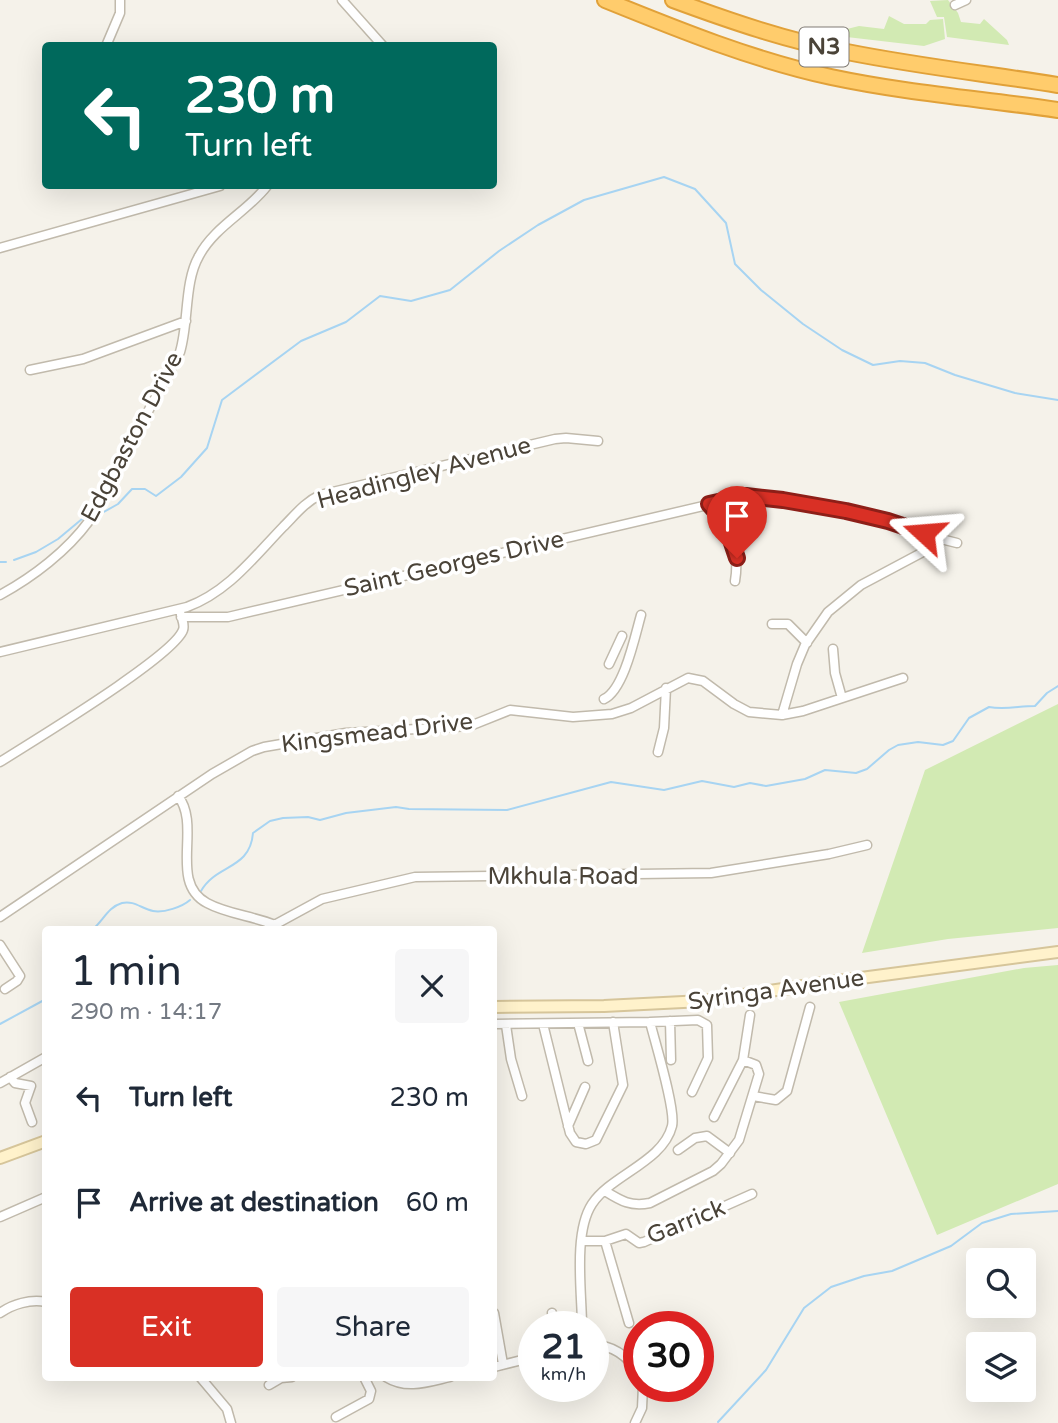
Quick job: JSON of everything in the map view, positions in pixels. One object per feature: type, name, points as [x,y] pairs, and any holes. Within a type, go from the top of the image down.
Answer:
[{"type":"highway","name":"N3","points":[[605,0],[716,45],[831,77],[1058,110]]},
{"type":"highway","name":"N3","points":[[673,0],[719,17],[847,52],[1058,85]]},
{"type":"highway","points":[[979,72],[1058,75]]},
{"type":"highway","points":[[1005,102],[1058,117]]},
{"type":"street","points":[[108,42],[120,13],[120,0]]},
{"type":"street","points":[[342,0],[379,42]]},
{"type":"street","points":[[955,5],[966,0]]},
{"type":"street","points":[[0,248],[209,189]]},
{"type":"street","name":"Edgbaston Drive","points":[[0,595],[51,560],[89,521],[176,360],[184,337],[193,269],[198,257],[214,237],[264,189]]},
{"type":"street","points":[[30,370],[83,359],[186,321]]},
{"type":"street","name":"Headingley Avenue","points":[[0,652],[180,613],[227,584],[303,506],[320,495],[555,439],[598,441]]},
{"type":"street","name":"Saint Georges Drive","points":[[180,613],[228,617],[746,496],[783,500],[888,521],[920,531],[929,540],[942,539],[957,543]]},
{"type":"street","points":[[709,504],[728,529],[737,558],[735,582]]},
{"type":"street","points":[[782,715],[797,664],[807,643],[828,612],[839,600],[861,585],[923,552],[929,540]]},
{"type":"street","points":[[0,762],[152,661],[181,634],[184,625],[180,613]]},
{"type":"street","points":[[604,699],[613,692],[621,678],[641,615]]},
{"type":"street","points":[[772,624],[788,624],[807,643]]},
{"type":"street","points":[[609,664],[622,636]]},
{"type":"street","points":[[834,649],[835,673],[842,698]]},
{"type":"street","name":"Kingsmead Drive","points":[[0,917],[178,796],[252,751],[276,744],[346,733],[470,726],[510,710],[573,717],[612,714],[631,708],[682,680],[694,678],[710,685],[734,705],[749,712],[782,715],[803,711],[903,678]]},
{"type":"street","points":[[658,752],[664,728],[666,688]]},
{"type":"street","points":[[787,696],[790,708],[803,711]]},
{"type":"street","points":[[765,715],[777,710],[787,696]]},
{"type":"street","points":[[178,796],[186,814],[188,878],[195,893],[212,906],[268,926]]},
{"type":"street","name":"Mkhula Road","points":[[273,926],[322,899],[415,877],[711,873],[829,854],[867,845]]},
{"type":"street","points":[[0,944],[20,976],[5,989]]},
{"type":"street","name":"Syringa Avenue","points":[[497,1007],[604,1006],[703,1001],[1058,952]]},
{"type":"street","points":[[752,1096],[776,1100],[787,1091],[810,1007]]},
{"type":"street","points":[[714,1117],[743,1060],[750,1015]]},
{"type":"street","points":[[670,1021],[671,1060]]},
{"type":"street","points":[[497,1024],[703,1021],[707,1025],[708,1058],[692,1093]]},
{"type":"street","points":[[542,1024],[571,1137],[576,1142],[592,1143],[599,1136],[623,1085],[613,1022]]},
{"type":"street","points":[[582,1311],[581,1241],[589,1212],[605,1191],[660,1146],[672,1127],[672,1110],[650,1022]]},
{"type":"street","points":[[578,1023],[588,1061]]},
{"type":"street","points":[[506,1025],[511,1059],[522,1096]]},
{"type":"street","points":[[0,1083],[42,1059]]},
{"type":"street","points":[[605,1191],[629,1204],[650,1203],[713,1171],[739,1140],[760,1074],[759,1068],[753,1063],[743,1060]]},
{"type":"street","points":[[10,1077],[15,1083],[31,1086],[25,1102],[32,1122]]},
{"type":"street","points":[[568,1126],[585,1087]]},
{"type":"street","points":[[678,1150],[695,1138],[706,1136],[730,1153]]},
{"type":"street","points":[[0,1158],[42,1142]]},
{"type":"street","name":"Garrick","points":[[581,1241],[605,1241],[626,1234],[639,1243],[644,1242],[752,1194]]},
{"type":"street","points":[[0,1217],[42,1199]]},
{"type":"street","points":[[605,1241],[625,1311]]},
{"type":"street","points":[[0,1313],[20,1304],[42,1301]]},
{"type":"street","points":[[498,1366],[518,1361]]},
{"type":"street","points":[[203,1381],[227,1409],[230,1423]]},
{"type":"street","points":[[269,1385],[276,1381]]},
{"type":"street","points":[[336,1417],[369,1399],[371,1391],[366,1381]]},
{"type":"street","points":[[396,1381],[405,1385],[434,1381]]},
{"type":"street","points":[[635,1423],[642,1402]]},
{"type":"green space","points":[[948,0],[961,22],[980,24],[984,19],[1009,45],[947,37],[944,17],[937,17],[930,1]]},
{"type":"green space","points":[[889,16],[904,24],[926,24],[930,20],[943,19],[945,39],[924,46],[838,36],[839,31],[859,26],[884,29]]},
{"type":"green space","points":[[1058,704],[1058,928],[948,939],[862,953],[925,770]]},
{"type":"green space","points":[[1058,965],[1058,1184],[937,1235],[839,1002],[1024,968]]},
{"type":"waterway","points":[[102,513],[118,504],[132,489],[145,489],[156,496],[181,477],[207,448],[222,400],[301,341],[346,322],[380,296],[411,301],[450,290],[499,251],[538,225],[584,200],[664,177],[695,189],[726,223],[735,264],[761,290],[803,324],[842,350],[873,365],[900,361],[925,363],[1015,393],[1058,400]]},
{"type":"waterway","points":[[14,560],[36,552],[58,539],[82,519]]},
{"type":"waterway","points":[[0,562],[6,562]]},
{"type":"waterway","points":[[201,891],[207,882],[246,854],[253,833],[270,821],[308,817],[320,820],[346,813],[396,807],[507,810],[611,782],[664,790],[702,781],[734,787],[750,783],[766,786],[805,779],[825,770],[856,773],[867,769],[898,745],[918,742],[943,745],[953,741],[969,718],[989,707],[1035,706],[1058,686]]},
{"type":"waterway","points":[[96,926],[109,911],[122,903],[157,911],[173,909],[190,900]]},
{"type":"waterway","points":[[0,1024],[42,1001]]},
{"type":"waterway","points":[[718,1422],[766,1370],[804,1308],[831,1287],[864,1276],[892,1271],[951,1246],[982,1223],[1011,1214],[1058,1211]]},
{"type":"route","points":[[737,558],[725,522],[709,504],[746,496],[783,500],[846,511],[924,533]]}]
